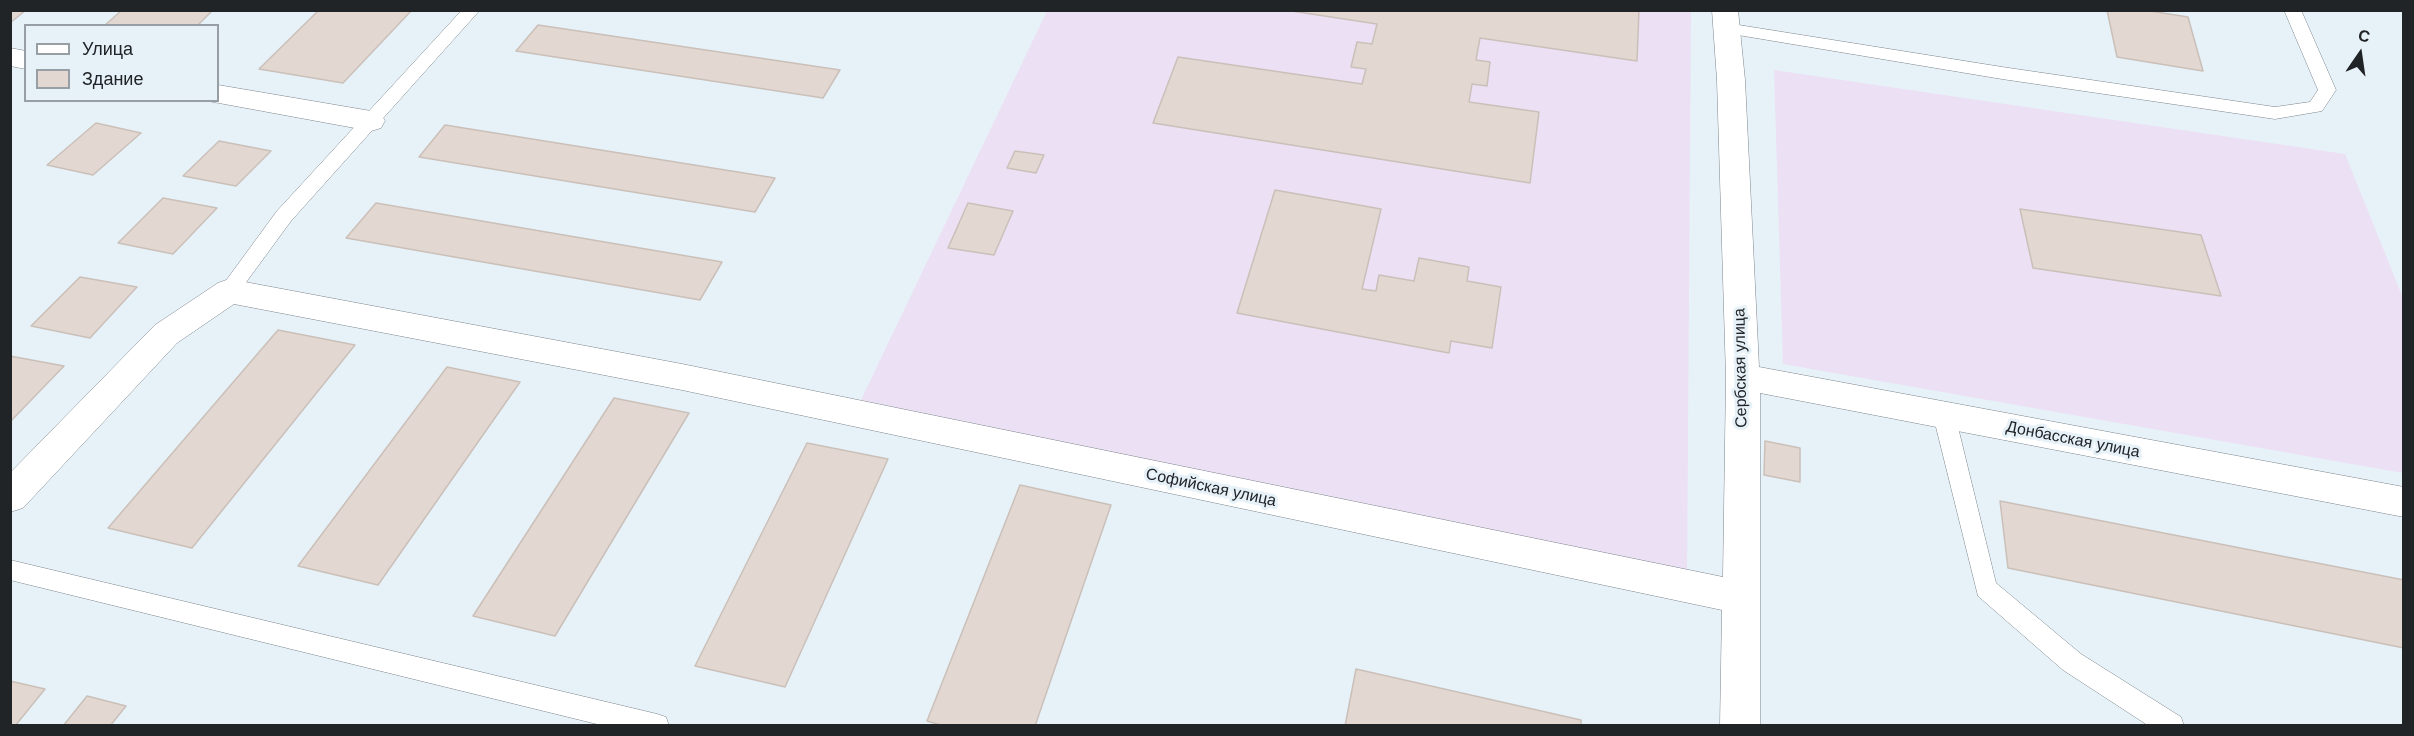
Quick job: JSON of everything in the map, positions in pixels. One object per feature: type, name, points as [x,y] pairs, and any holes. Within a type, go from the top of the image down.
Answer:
[{"type":"street","name":"Сербская улица","points":[[1726,19],[1731,80],[1743,377],[1740,726]]},
{"type":"street","points":[[219,94],[371,121]]},
{"type":"street","points":[[10,497],[166,334],[229,291]]},
{"type":"street","name":"Софийская улица","points":[[229,291],[682,377],[1740,597]]},
{"type":"street","name":"Донбасская улица","points":[[1743,377],[2403,502]]},
{"type":"lane","points":[[229,291],[285,216],[472,10]]},
{"type":"lane","points":[[1726,19],[2002,73],[2275,113],[2316,107],[2327,90],[2292,10]]},
{"type":"lane","points":[[1944,415],[1986,589],[2072,662],[2172,726]]},
{"type":"lane","points":[[10,570],[657,726]]},
{"type":"shaded area","points":[[1047,11],[1691,11],[1687,574],[861,400]]},
{"type":"shaded area","points":[[1774,70],[2345,154],[2403,298],[2403,473],[1783,364]]},
{"type":"building","points":[[10,10],[26,10],[10,23]]},
{"type":"building","points":[[122,10],[213,10],[199,24],[106,24]]},
{"type":"building","points":[[319,10],[412,10],[343,83],[259,69]]},
{"type":"building","points":[[1285,10],[1639,10],[1637,61],[1480,38],[1476,60],[1490,62],[1487,86],[1472,84],[1469,102],[1539,112],[1530,183],[1153,123],[1178,57],[1362,84],[1366,69],[1351,67],[1357,42],[1372,44],[1377,24]]},
{"type":"building","points":[[2107,10],[2144,10],[2188,17],[2203,71],[2117,57]]},
{"type":"building","points":[[538,25],[840,70],[823,98],[516,51]]},
{"type":"building","points":[[96,123],[141,133],[93,175],[47,165]]},
{"type":"building","points":[[445,125],[775,178],[755,212],[419,157]]},
{"type":"building","points":[[219,141],[271,151],[236,186],[183,176]]},
{"type":"building","points":[[1015,151],[1044,155],[1036,173],[1007,168]]},
{"type":"building","points":[[1275,190],[1381,209],[1362,289],[1376,291],[1379,275],[1414,281],[1419,258],[1469,267],[1467,281],[1501,287],[1492,348],[1451,341],[1449,353],[1237,313]]},
{"type":"building","points":[[163,198],[217,208],[173,254],[118,243]]},
{"type":"building","points":[[376,203],[722,262],[700,300],[346,238]]},
{"type":"building","points":[[968,203],[1013,211],[994,255],[948,248]]},
{"type":"building","points":[[2020,209],[2201,235],[2221,296],[2033,268]]},
{"type":"building","points":[[80,277],[137,287],[90,338],[31,326]]},
{"type":"building","points":[[278,330],[355,345],[192,548],[108,528]]},
{"type":"building","points":[[10,356],[64,366],[10,422]]},
{"type":"building","points":[[447,367],[520,382],[378,585],[298,566]]},
{"type":"building","points":[[614,398],[689,413],[555,636],[473,616]]},
{"type":"building","points":[[1765,441],[1800,448],[1800,482],[1764,475]]},
{"type":"building","points":[[807,443],[888,459],[785,687],[695,666]]},
{"type":"building","points":[[1020,485],[1111,505],[1035,726],[944,726],[927,721]]},
{"type":"building","points":[[2000,501],[2404,580],[2404,648],[2008,568]]},
{"type":"building","points":[[1356,669],[1581,720],[1581,726],[1345,726]]},
{"type":"building","points":[[10,681],[45,689],[15,726],[10,726]]},
{"type":"building","points":[[87,696],[126,706],[110,726],[63,726]]}]
